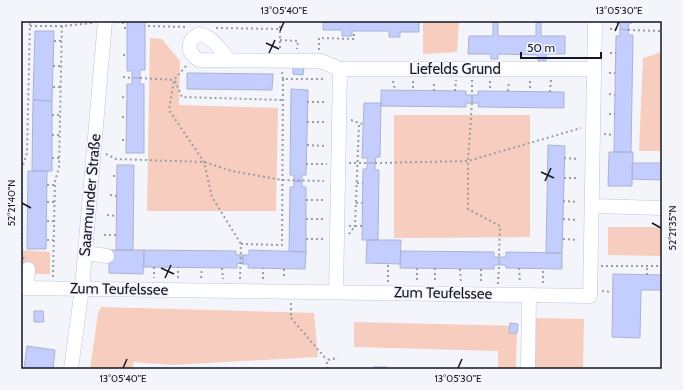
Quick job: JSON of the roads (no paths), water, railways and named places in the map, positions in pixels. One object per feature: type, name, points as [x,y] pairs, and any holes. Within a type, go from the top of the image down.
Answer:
[{"type":"street","name":"Saarmunder Straße","points":[[71,369],[82,288],[105,21]]},
{"type":"street","name":"Zum Teufelssee","points":[[24,288],[336,292],[525,291],[590,296],[595,21]]},
{"type":"street","name":"Liefelds Grund","points":[[230,60],[213,40],[206,35],[199,34],[193,37],[189,45],[193,57],[199,60],[230,60],[281,64],[321,61],[340,69],[594,69]]},
{"type":"street","points":[[336,292],[340,69]]},
{"type":"street","points":[[592,206],[662,208]]},
{"type":"street","points":[[85,250],[93,254],[107,256]]},
{"type":"street","points":[[24,288],[28,269]]},
{"type":"street","points":[[525,291],[528,369]]}]
